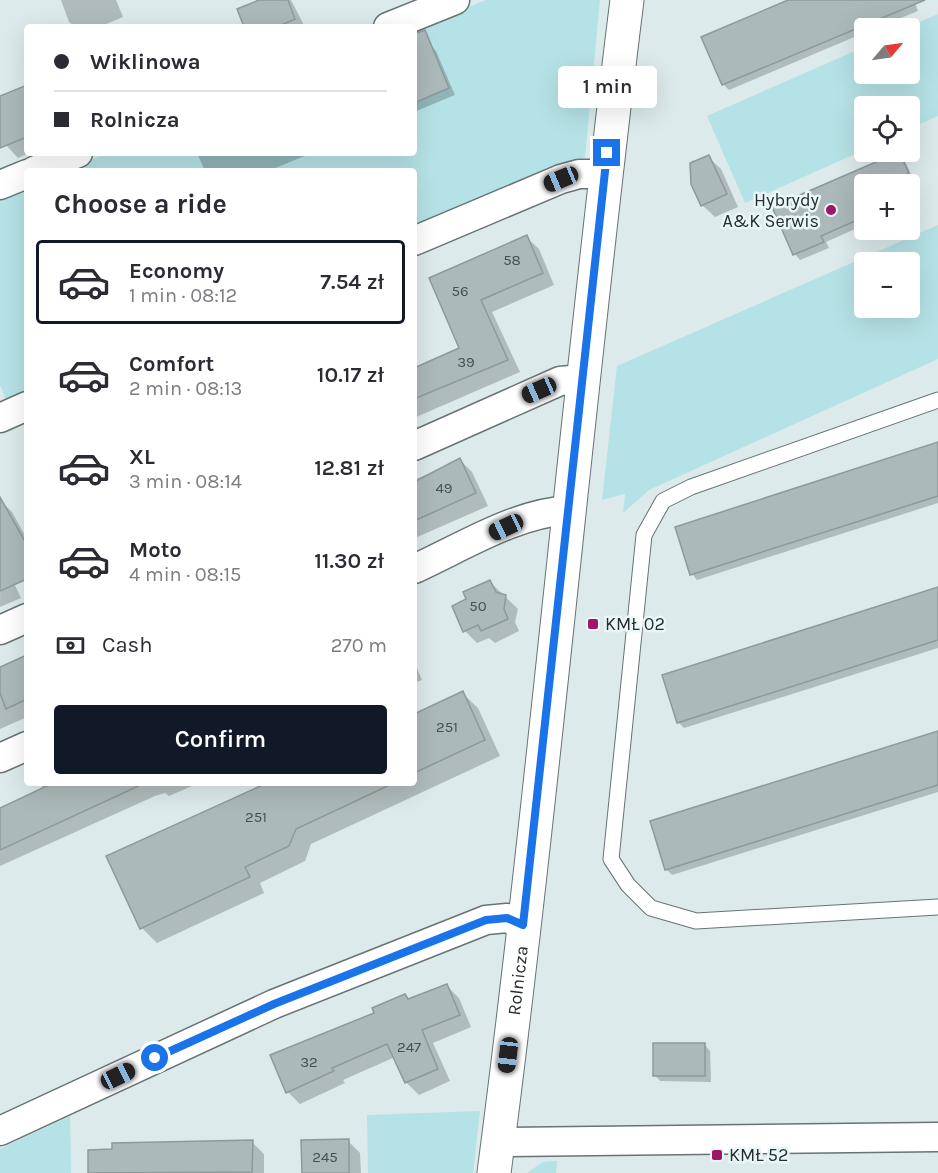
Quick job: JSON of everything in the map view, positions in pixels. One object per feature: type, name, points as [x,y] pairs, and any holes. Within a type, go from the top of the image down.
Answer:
[{"type":"street","points":[[395,24],[455,0]]},
{"type":"street","name":"Rolnicza","points":[[496,1158],[570,510],[604,174],[627,0]]},
{"type":"street","points":[[41,168],[71,156]]},
{"type":"street","points":[[417,240],[561,179],[579,174],[604,174]]},
{"type":"street","points":[[0,185],[24,175]]},
{"type":"street","points":[[417,445],[560,381],[583,380]]},
{"type":"street","points":[[0,418],[24,407]]},
{"type":"street","points":[[417,568],[524,519],[552,511],[570,510]]},
{"type":"street","points":[[0,630],[24,619]]},
{"type":"street","points":[[0,758],[24,747]]},
{"type":"street","points":[[0,1131],[274,1004],[453,933],[498,918],[523,925]]},
{"type":"street","points":[[496,1158],[938,1137]]},
{"type":"lane","points":[[938,400],[691,487],[663,501],[644,535],[611,859],[628,885],[651,908],[696,921],[938,907]]},
{"type":"shaded area","points":[[486,0],[600,0],[585,157],[417,228],[417,168],[70,168],[100,156],[417,156],[417,28]]},
{"type":"shaded area","points":[[938,14],[938,116],[920,124],[920,96],[854,96],[854,154],[745,203],[707,116],[854,51],[854,84],[920,84],[920,22]]},
{"type":"shaded area","points":[[24,187],[24,394],[7,402],[0,385],[0,197]]},
{"type":"shaded area","points":[[938,225],[938,359],[649,490],[623,513],[625,494],[602,500],[617,366],[854,262],[854,318],[920,318],[920,252],[877,252],[904,240],[920,240],[920,233]]},
{"type":"shaded area","points":[[480,1111],[473,1173],[368,1173],[367,1115]]},
{"type":"shaded area","points":[[70,1116],[71,1173],[0,1173],[0,1149]]},
{"type":"shaded area","points":[[557,1161],[556,1173],[527,1173],[543,1162]]},
{"type":"building","points":[[259,0],[288,0],[295,19],[284,24],[243,24],[237,9]]},
{"type":"building","points":[[788,0],[925,0],[882,18],[854,18],[854,30],[722,85],[701,37]]},
{"type":"building","points":[[425,30],[449,88],[417,102],[417,33]]},
{"type":"building","points":[[24,86],[24,138],[0,148],[0,96]]},
{"type":"building","points":[[709,155],[727,194],[701,206],[691,184],[690,163]]},
{"type":"building","points":[[876,162],[904,162],[909,173],[854,174],[854,221],[821,236],[824,242],[793,255],[772,207]]},
{"type":"building","points":[[527,235],[543,273],[481,300],[508,360],[417,398],[417,367],[459,348],[429,278]]},
{"type":"building","points":[[938,442],[938,496],[690,575],[675,527]]},
{"type":"building","points":[[460,458],[476,493],[417,520],[417,480]]},
{"type":"building","points":[[0,497],[24,540],[24,580],[0,591]]},
{"type":"building","points":[[490,580],[496,592],[506,595],[504,609],[508,619],[481,631],[478,625],[463,632],[452,606],[466,599],[463,592]]},
{"type":"building","points":[[938,587],[938,640],[677,723],[662,675]]},
{"type":"building","points":[[24,656],[24,700],[6,709],[0,693],[0,667]]},
{"type":"building","points":[[463,691],[485,740],[417,772],[417,713]]},
{"type":"building","points":[[938,731],[938,785],[665,870],[650,821]]},
{"type":"building","points":[[47,786],[139,786],[0,850],[0,808]]},
{"type":"building","points":[[260,786],[388,786],[296,829],[289,846],[245,867],[250,877],[140,929],[106,856]]},
{"type":"building","points":[[447,984],[460,1015],[422,1030],[438,1069],[405,1083],[387,1044],[332,1068],[334,1071],[286,1093],[270,1055],[374,1013],[372,1008],[405,994],[408,999]]},
{"type":"building","points":[[653,1043],[705,1043],[705,1076],[653,1076]]},
{"type":"building","points":[[349,1139],[349,1173],[302,1173],[301,1140]]},
{"type":"building","points":[[253,1140],[252,1172],[88,1173],[88,1150],[112,1149],[112,1143]]},
{"type":"place","name":"Hybrydy A&K Serwis","points":[[831,210]]},
{"type":"place","name":"KMŁ 02","points":[[593,624]]},
{"type":"place","name":"KMŁ 52","points":[[717,1155]]},
{"type":"route","points":[[155,1058],[274,1004],[486,920],[507,918],[523,925],[570,510],[607,153]]}]
